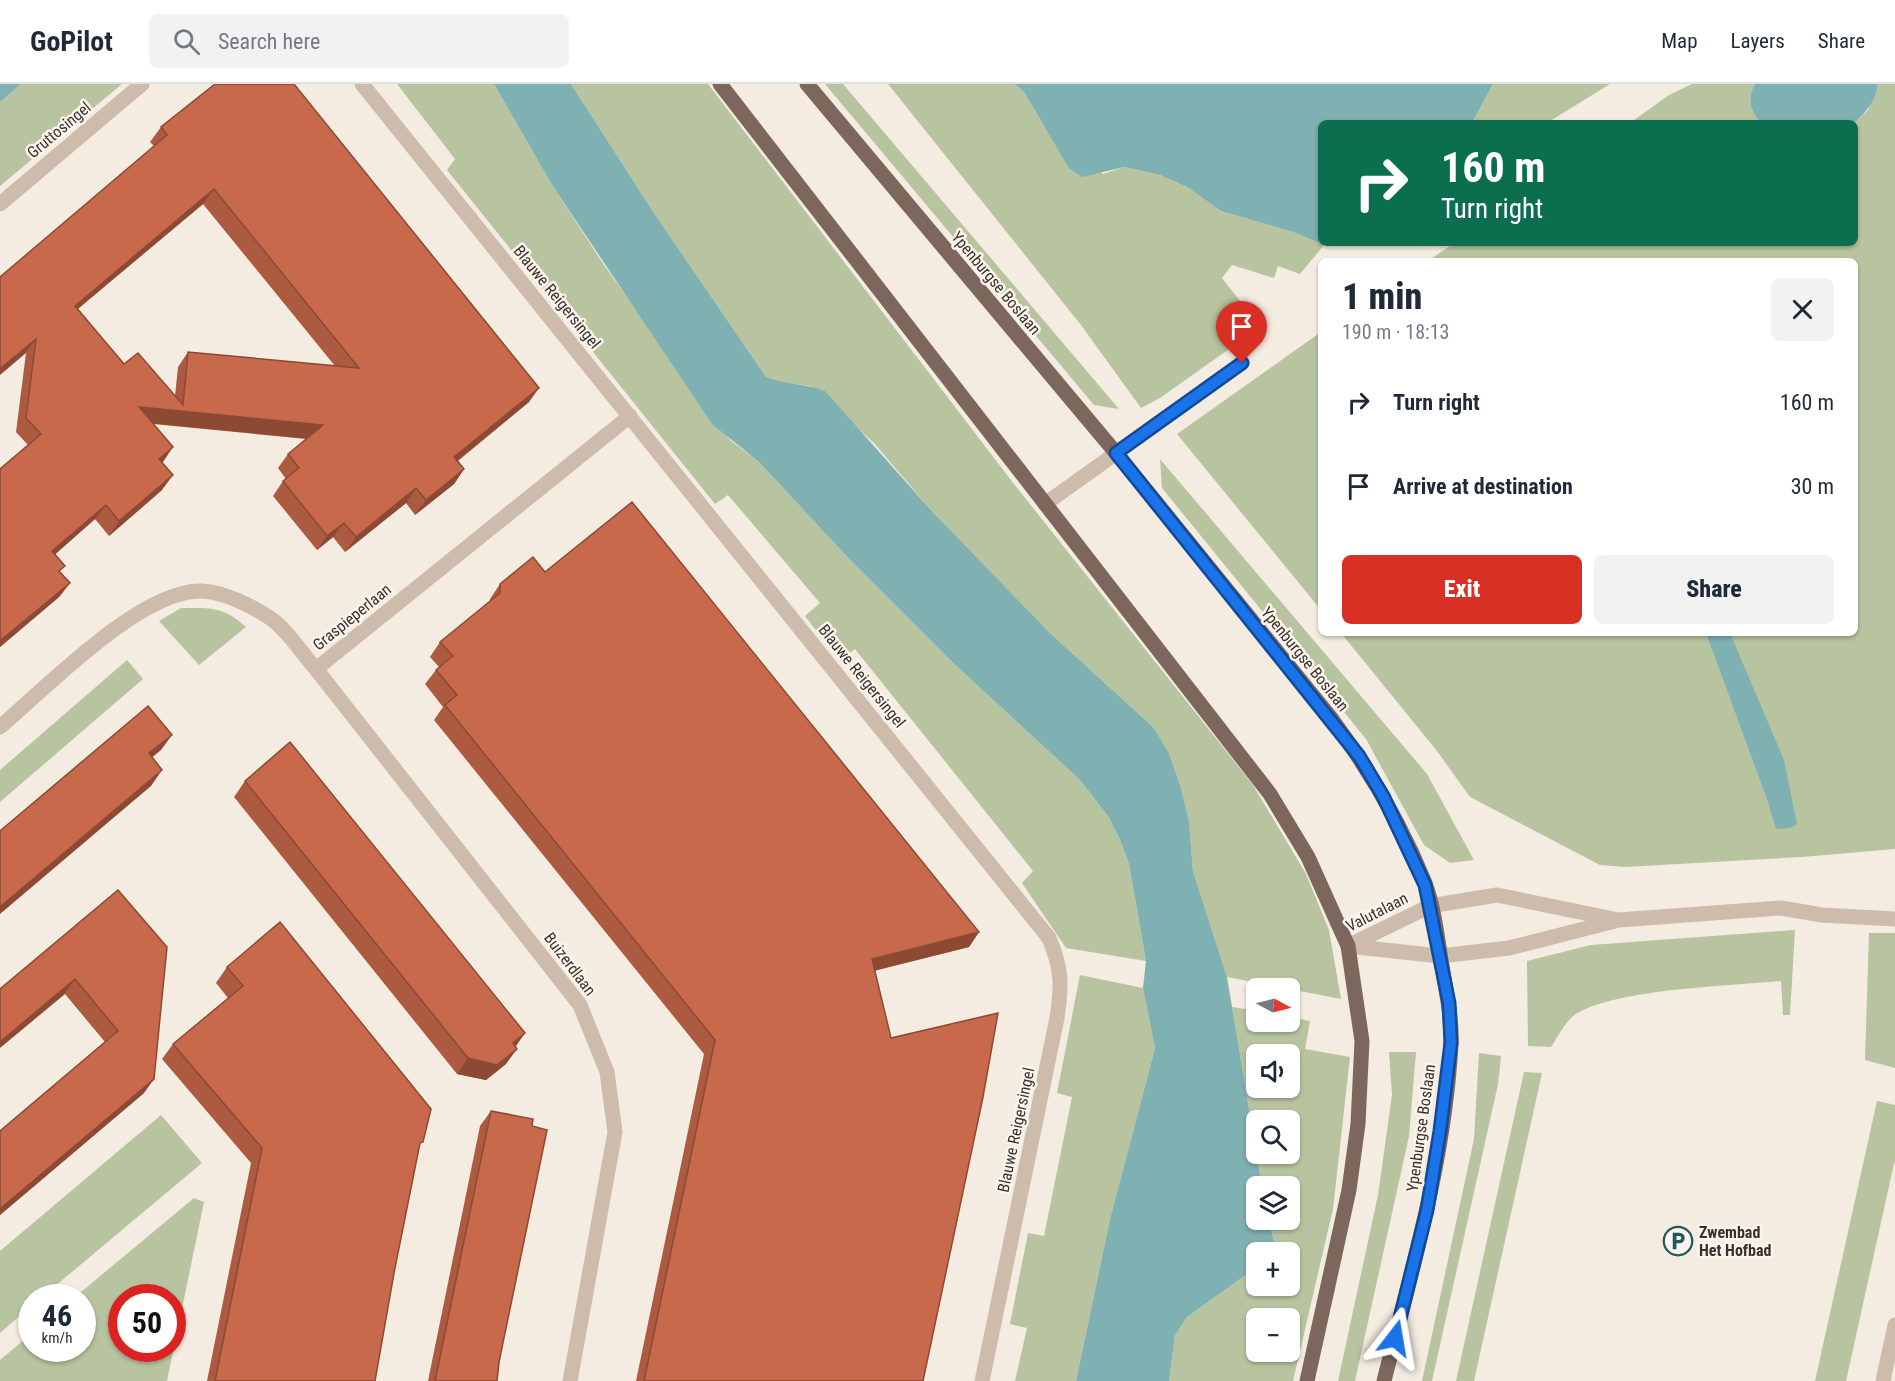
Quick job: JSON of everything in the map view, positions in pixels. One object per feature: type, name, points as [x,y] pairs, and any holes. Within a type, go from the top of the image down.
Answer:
[{"type":"main road","points":[[720,84],[1269,794],[1308,857],[1348,946],[1362,1041],[1358,1124],[1349,1190],[1307,1381]]},
{"type":"main road","name":"Ypenburgse Boslaan","points":[[807,84],[1116,453],[1359,756],[1383,796],[1425,885],[1449,1003],[1451,1043],[1444,1111],[1427,1210],[1384,1381]]},
{"type":"street","name":"Gruttosingel","points":[[0,204],[142,84]]},
{"type":"street","name":"Blauwe Reigersingel","points":[[362,84],[1049,938],[1058,960],[1062,982],[1057,1018],[982,1381]]},
{"type":"street","points":[[1045,504],[1242,363]]},
{"type":"street","name":"Graspieperlaan","points":[[0,727],[122,622],[168,597],[203,591],[238,601],[272,619],[316,669],[630,416]]},
{"type":"street","name":"Buizerdlaan","points":[[316,669],[580,1005],[607,1072],[615,1132],[570,1381]]},
{"type":"street","name":"Valutalaan","points":[[1348,946],[1430,906],[1497,895],[1619,920]]},
{"type":"street","name":"Valutalaan","points":[[1348,946],[1440,956],[1509,948],[1619,920],[1781,908],[1822,915],[1895,919]]},
{"type":"street","points":[[1883,1381],[1895,1326]]},
{"type":"green space","points":[[21,84],[122,84],[0,186],[0,102]]},
{"type":"green space","points":[[397,84],[494,84],[552,185],[604,265],[730,440],[759,462],[851,561],[950,660],[1080,780],[1108,816],[1129,864],[1146,961],[1066,948],[1022,883],[1033,871],[855,649],[840,661],[805,616],[820,603],[728,495],[715,504],[447,170],[455,159]]},
{"type":"green space","points":[[571,84],[708,84],[1014,484],[1253,785],[1306,874],[1329,930],[1341,999],[1300,991],[1300,978],[1246,978],[1246,981],[1227,977],[1193,871],[1189,821],[1181,788],[1169,753],[1154,728],[1050,633],[930,509],[874,443],[811,386],[778,382],[766,377],[654,213]]},
{"type":"green space","points":[[825,84],[843,84],[1119,409],[1094,405]]},
{"type":"green space","points":[[888,84],[1014,84],[1024,92],[1043,124],[1103,174],[1124,167],[1160,175],[1187,187],[1221,211],[1293,232],[1318,242],[1318,246],[1323,246],[1300,274],[1278,266],[1274,278],[1232,265],[1222,278],[1251,315],[1253,332],[1160,398],[1141,408],[1081,325]]},
{"type":"green space","points":[[1493,84],[1610,84],[1552,120],[1474,120]]},
{"type":"green space","points":[[1692,84],[1755,84],[1750,99],[1758,120],[1634,120],[1669,95]]},
{"type":"green space","points":[[1877,84],[1895,84],[1895,849],[1625,867],[1600,865],[1470,797],[1437,751],[1343,636],[1858,636],[1858,258],[1432,258],[1450,246],[1858,246],[1857,120],[1868,110]]},
{"type":"green space","points":[[1318,334],[1318,606],[1177,434]]},
{"type":"green space","points":[[1160,459],[1427,774],[1474,860],[1450,863],[1424,845],[1366,739],[1162,488]]},
{"type":"green space","points":[[181,608],[201,608],[223,612],[246,627],[199,665],[159,621]]},
{"type":"green space","points":[[127,660],[143,679],[0,802],[0,770]]},
{"type":"green space","points":[[1795,930],[1790,1015],[1783,1015],[1781,981],[1672,990],[1613,1000],[1589,1008],[1569,1020],[1551,1047],[1528,1046],[1527,961],[1591,945]]},
{"type":"green space","points":[[1869,933],[1895,933],[1895,1068],[1865,1060]]},
{"type":"green space","points":[[1080,975],[1143,988],[1155,1048],[1110,1219],[1076,1381],[1015,1381],[1027,1328],[1010,1324],[1028,1233],[1044,1236],[1072,1097],[1057,1093]]},
{"type":"green space","points":[[1232,1007],[1246,1009],[1246,1032],[1300,1032],[1300,1019],[1310,1021],[1305,1049],[1350,1057],[1333,1209],[1300,1351],[1300,1308],[1246,1308],[1246,1362],[1297,1362],[1293,1381],[1169,1381],[1175,1334],[1187,1317],[1246,1275],[1246,1296],[1300,1296],[1300,1242],[1274,1242],[1271,1230],[1300,1230],[1300,1176],[1260,1176],[1258,1164],[1300,1164],[1300,1110],[1249,1110],[1247,1098],[1300,1098],[1300,1044],[1246,1044],[1246,1091]]},
{"type":"green space","points":[[1389,1052],[1416,1052],[1409,1136],[1355,1381],[1338,1381],[1378,1195],[1392,1095]]},
{"type":"green space","points":[[1479,1053],[1501,1056],[1498,1084],[1432,1381],[1422,1381],[1474,1139]]},
{"type":"green space","points":[[1524,1072],[1542,1073],[1474,1381],[1456,1381]]},
{"type":"green space","points":[[1877,1101],[1895,1105],[1895,1159],[1846,1381],[1815,1381]]},
{"type":"green space","points":[[161,1115],[202,1163],[58,1284],[18,1284],[18,1317],[0,1333],[0,1251]]},
{"type":"green space","points":[[194,1198],[204,1202],[186,1289],[186,1284],[108,1284],[108,1362],[171,1362],[167,1381],[0,1381],[0,1360],[18,1345],[18,1362],[96,1362],[96,1284],[91,1284]]},
{"type":"water","points":[[0,84],[21,84],[0,102]]},
{"type":"water","points":[[494,84],[571,84],[654,213],[766,377],[825,391],[930,509],[1050,633],[1154,728],[1169,753],[1189,821],[1193,871],[1227,977],[1249,1110],[1246,1110],[1246,1164],[1258,1164],[1260,1176],[1246,1176],[1246,1230],[1271,1230],[1274,1242],[1246,1242],[1246,1275],[1187,1317],[1175,1335],[1169,1381],[1076,1381],[1110,1219],[1155,1048],[1143,988],[1146,961],[1129,864],[1108,816],[1080,780],[950,660],[851,561],[759,462],[712,424],[552,185]]},
{"type":"water","points":[[1014,84],[1493,84],[1474,120],[1318,120],[1318,242],[1293,232],[1221,211],[1187,187],[1160,175],[1124,167],[1082,177],[1069,168],[1024,92]]},
{"type":"water","points":[[1755,84],[1877,84],[1873,101],[1857,120],[1758,120],[1750,99]]},
{"type":"water","points":[[1707,636],[1731,636],[1784,760],[1797,824],[1790,828],[1776,829]]},
{"type":"building","points":[[215,84],[294,84],[539,388],[454,457],[464,469],[441,488],[426,500],[416,488],[356,537],[344,523],[327,536],[283,481],[299,468],[288,454],[323,425],[139,407],[173,447],[159,459],[173,475],[119,521],[106,505],[52,551],[65,566],[59,571],[70,583],[0,641],[0,469],[41,434],[26,418],[36,339],[0,369],[0,277],[167,135],[161,127]],"holes":[[[214,189],[359,368],[188,352],[183,405],[138,353],[124,364],[75,306]]]},
{"type":"building","points":[[632,502],[979,932],[872,959],[891,1038],[998,1013],[983,1097],[923,1381],[644,1381],[715,1040],[445,705],[457,695],[436,670],[453,656],[440,642],[500,593],[500,584],[533,557],[545,572]]},
{"type":"building","points":[[148,706],[172,735],[149,753],[162,770],[0,907],[0,831]]},
{"type":"building","points":[[290,742],[525,1033],[513,1043],[517,1049],[497,1065],[468,1058],[245,781]]},
{"type":"building","points":[[118,890],[167,947],[154,1079],[0,1209],[0,1131],[118,1031],[75,979],[0,1042],[0,989]]},
{"type":"building","points":[[280,922],[431,1109],[423,1142],[420,1143],[375,1381],[215,1381],[262,1148],[173,1044],[243,986],[227,967]]},
{"type":"building","points":[[491,1111],[533,1119],[532,1126],[547,1130],[497,1381],[435,1381]]},
{"type":"place","name":"Zwembad Het Hofbad","points":[[1678,1241]]},
{"type":"route","points":[[1242,363],[1116,453],[1331,718],[1359,756],[1383,796],[1425,885],[1449,1003],[1451,1043],[1444,1111],[1427,1210],[1395,1338]]}]
